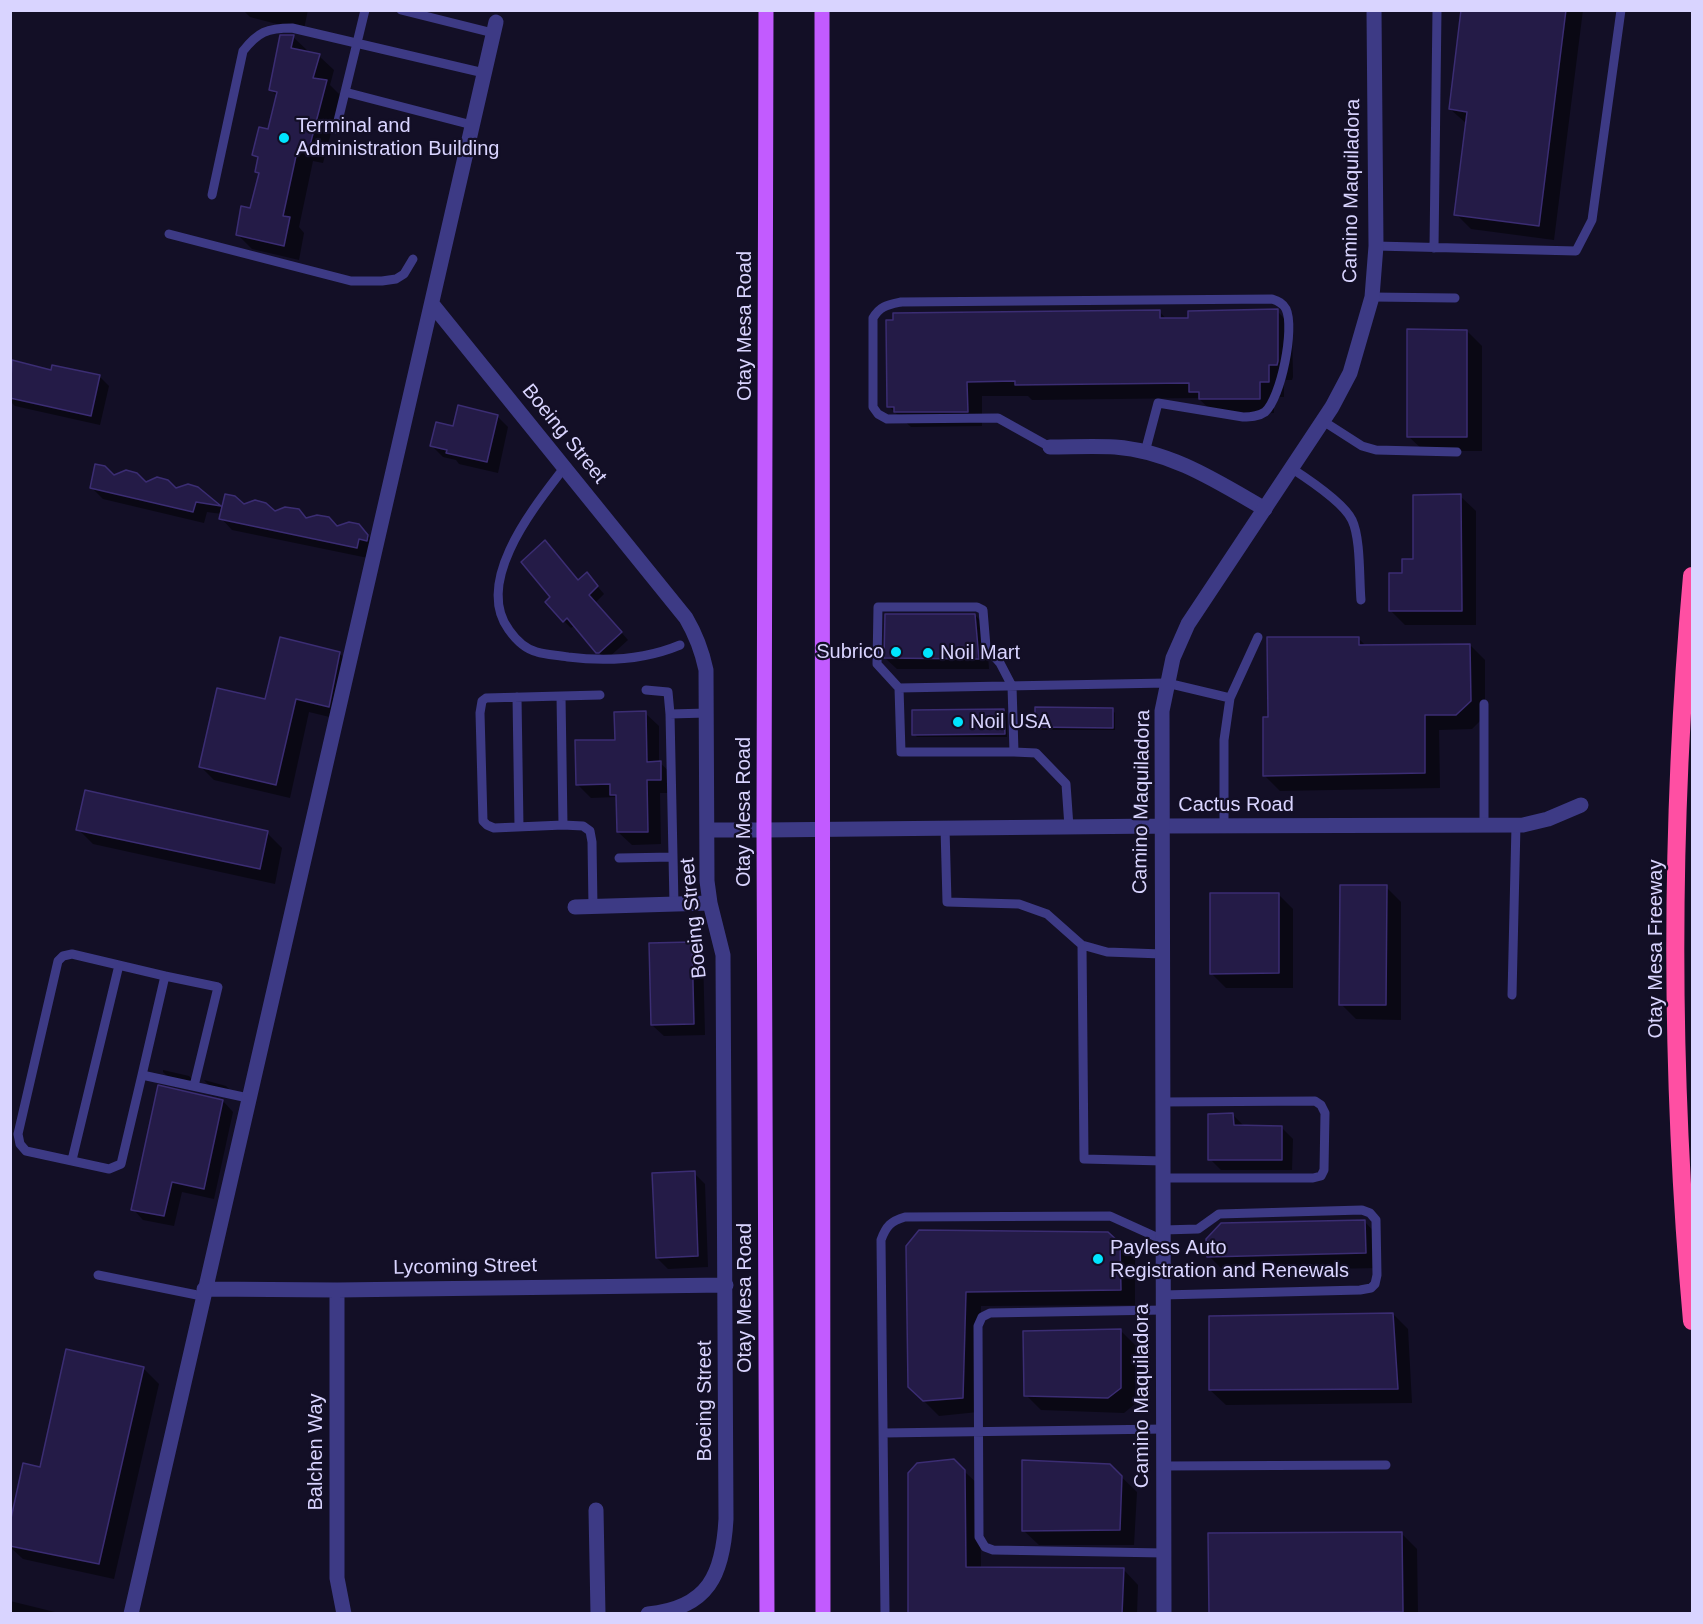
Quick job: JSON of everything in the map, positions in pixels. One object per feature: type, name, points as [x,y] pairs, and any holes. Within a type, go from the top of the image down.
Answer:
[{"type":"highway","name":"Otay Mesa Freeway","points":[[1692,576],[1681,752],[1676,950],[1678,1086],[1692,1321]]},
{"type":"main road","name":"Otay Mesa Road","points":[[766,10],[767,1614]]},
{"type":"main road","points":[[822,10],[823,1614]]},
{"type":"street","name":"Camino Maquiladora","points":[[1164,1614],[1162,711],[1173,658],[1188,624],[1323,421],[1350,373],[1372,297],[1376,246],[1374,10]]},
{"type":"street","points":[[131,1614],[496,22]]},
{"type":"street","name":"Boeing Street","points":[[432,304],[686,618],[702,649],[706,670],[707,881],[723,955],[726,1519],[724,1549],[714,1579],[689,1602],[675,1609],[648,1614]]},
{"type":"street","points":[[1050,447],[1117,447],[1171,459],[1199,471],[1265,509]]},
{"type":"street","name":"Cactus Road","points":[[707,831],[1516,825],[1548,819],[1581,805]]},
{"type":"street","points":[[575,907],[710,903]]},
{"type":"street","name":"Lycoming Street","points":[[203,1293],[726,1286]]},
{"type":"street","name":"Balchen Way","points":[[337,1290],[338,1578],[345,1614]]},
{"type":"street","points":[[596,1510],[598,1614]]},
{"type":"lane","points":[[336,129],[365,10]]},
{"type":"lane","points":[[401,10],[496,22]]},
{"type":"lane","points":[[1434,248],[1437,10]]},
{"type":"lane","points":[[1376,246],[1576,250],[1592,220],[1620,10]]},
{"type":"lane","points":[[212,195],[243,51],[255,36],[276,28],[292,28],[484,73]]},
{"type":"lane","points":[[345,92],[472,125]]},
{"type":"lane","points":[[169,234],[351,281],[396,279],[404,274],[413,259]]},
{"type":"lane","points":[[1372,297],[1455,298]]},
{"type":"lane","points":[[1050,447],[998,418],[887,419],[878,414],[873,407],[873,318],[878,309],[901,302],[1272,299],[1280,301],[1286,308],[1289,326],[1284,369],[1276,393],[1266,411],[1255,416],[1243,417],[1158,403],[1145,452]]},
{"type":"lane","points":[[1323,421],[1362,446],[1376,450],[1457,452]]},
{"type":"lane","points":[[564,468],[530,513],[501,572],[498,592],[505,624],[517,642],[536,652],[593,660],[621,660],[663,652],[680,645]]},
{"type":"lane","points":[[1292,468],[1325,492],[1352,518],[1356,531],[1361,600]]},
{"type":"lane","points":[[1014,752],[1012,686],[1000,663],[986,647],[983,610],[977,607],[878,607],[877,664],[899,688],[901,752],[1036,753],[1065,784],[1069,827]]},
{"type":"lane","points":[[1224,826],[1224,740],[1230,698],[1258,638]]},
{"type":"lane","points":[[899,688],[1167,684],[1230,698]]},
{"type":"lane","points":[[646,690],[668,692],[674,904]]},
{"type":"lane","points":[[593,907],[590,831],[583,826],[563,825],[494,828],[483,821],[480,713],[482,701],[486,698],[600,695]]},
{"type":"lane","points":[[561,696],[563,825]]},
{"type":"lane","points":[[517,697],[519,827]]},
{"type":"lane","points":[[1484,704],[1484,825]]},
{"type":"lane","points":[[670,714],[707,713]]},
{"type":"lane","points":[[1512,995],[1516,825]]},
{"type":"lane","points":[[945,828],[946,902],[1019,904],[1047,914],[1082,945],[1107,952],[1162,954]]},
{"type":"lane","points":[[619,858],[673,857]]},
{"type":"lane","points":[[1082,945],[1084,1159],[1163,1161]]},
{"type":"lane","points":[[165,976],[121,1164],[109,1169],[26,1151],[20,1144],[18,1134],[58,961],[63,956],[72,954],[218,987],[194,1086]]},
{"type":"lane","points":[[72,1160],[119,965]]},
{"type":"lane","points":[[142,1075],[248,1098]]},
{"type":"lane","points":[[1162,1102],[1315,1101],[1321,1105],[1325,1113],[1324,1170],[1321,1176],[1313,1178],[1163,1178]]},
{"type":"lane","points":[[885,1614],[881,1240],[885,1227],[905,1217],[1110,1216],[1163,1235],[1198,1229],[1219,1214],[1362,1210],[1370,1214],[1376,1220],[1377,1275],[1375,1284],[1371,1288],[990,1313],[982,1317],[978,1326],[979,1537],[985,1547],[993,1550],[1164,1553]]},
{"type":"lane","points":[[98,1275],[203,1293]]},
{"type":"lane","points":[[883,1433],[1164,1429]]},
{"type":"lane","points":[[1164,1466],[1386,1465]]},
{"type":"building","points":[[1461,10],[1566,10],[1539,226],[1454,215],[1467,112],[1449,109]]},
{"type":"building","name":"Terminal and Administration Building","points":[[280,35],[294,35],[291,48],[320,54],[313,78],[327,80],[309,149],[298,147],[283,216],[290,217],[284,246],[236,235],[241,206],[250,208],[259,173],[255,172],[258,157],[252,155],[259,127],[268,129],[277,92],[269,90]]},
{"type":"building","points":[[1278,309],[1278,361],[1277,365],[1269,365],[1269,382],[1260,382],[1260,399],[1199,399],[1199,392],[1189,392],[1189,383],[1015,385],[1015,381],[967,382],[968,412],[894,412],[894,407],[887,407],[886,320],[893,320],[893,313],[1160,310],[1160,318],[1188,318],[1188,311]]},
{"type":"building","points":[[1407,329],[1467,330],[1467,437],[1407,437]]},
{"type":"building","points":[[12,360],[51,370],[52,365],[100,375],[91,416],[10,398]]},
{"type":"building","points":[[458,405],[498,415],[487,462],[446,453],[447,450],[430,446],[436,422],[453,426]]},
{"type":"building","points":[[95,464],[105,466],[114,475],[126,470],[137,473],[146,482],[157,477],[168,480],[176,488],[188,484],[198,487],[221,506],[196,502],[193,512],[90,488]]},
{"type":"building","points":[[225,494],[235,496],[244,504],[255,500],[266,503],[275,511],[285,507],[299,509],[306,518],[317,515],[329,517],[337,526],[349,522],[359,524],[368,535],[367,541],[359,539],[357,548],[219,519]]},
{"type":"building","points":[[1461,494],[1462,611],[1389,611],[1389,573],[1402,573],[1402,559],[1413,559],[1413,495]]},
{"type":"building","points":[[545,540],[578,580],[587,572],[598,586],[589,595],[622,632],[599,653],[596,653],[567,618],[563,622],[545,602],[550,597],[521,562]]},
{"type":"building","points":[[885,614],[975,614],[979,659],[884,658]]},
{"type":"building","points":[[280,637],[340,652],[329,707],[296,699],[276,785],[199,767],[217,688],[265,699]]},
{"type":"building","points":[[1267,637],[1359,637],[1359,645],[1470,644],[1471,701],[1456,715],[1425,715],[1425,773],[1263,776],[1263,717],[1268,717]]},
{"type":"building","name":"Noil USA","points":[[1035,707],[1113,708],[1113,728],[1035,727]]},
{"type":"building","name":"Noil USA","points":[[1004,709],[1005,734],[912,735],[912,710]]},
{"type":"building","points":[[646,711],[647,762],[661,761],[661,780],[647,780],[648,832],[617,832],[616,795],[610,795],[610,784],[576,785],[575,740],[615,740],[614,712]]},
{"type":"building","points":[[85,790],[268,831],[260,869],[76,830]]},
{"type":"building","points":[[1340,885],[1387,885],[1386,1005],[1339,1005]]},
{"type":"building","points":[[1210,893],[1279,893],[1279,973],[1210,974]]},
{"type":"building","points":[[692,942],[694,1024],[651,1025],[649,943]]},
{"type":"building","points":[[158,1085],[223,1100],[204,1189],[172,1182],[164,1216],[131,1210]]},
{"type":"building","points":[[1233,1113],[1234,1125],[1282,1126],[1282,1160],[1208,1160],[1208,1114]]},
{"type":"building","points":[[695,1171],[698,1256],[656,1258],[652,1173]]},
{"type":"building","points":[[1365,1220],[1366,1253],[1207,1257],[1206,1239],[1221,1223]]},
{"type":"building","points":[[919,1230],[1108,1232],[1120,1243],[1121,1290],[966,1292],[963,1398],[923,1401],[908,1387],[906,1246]]},
{"type":"building","points":[[1393,1313],[1398,1389],[1209,1390],[1209,1316]]},
{"type":"building","points":[[1121,1329],[1121,1388],[1108,1398],[1024,1396],[1023,1331]]},
{"type":"building","points":[[66,1349],[144,1367],[99,1564],[10,1546],[10,1523],[23,1463],[40,1467]]},
{"type":"building","points":[[954,1459],[965,1470],[966,1567],[1124,1568],[1122,1614],[908,1614],[908,1473],[917,1463]]},
{"type":"building","points":[[1022,1460],[1110,1464],[1122,1476],[1120,1530],[1022,1531]]},
{"type":"building","points":[[1402,1532],[1403,1612],[1209,1614],[1208,1533]]},
{"type":"place","name":"Terminal and Administration Building","points":[[284,138]]},
{"type":"place","name":"Subrico","points":[[896,652]]},
{"type":"place","name":"Noil Mart","points":[[928,653]]},
{"type":"place","name":"Noil USA","points":[[958,722]]},
{"type":"place","name":"Payless Auto Registration and Renewals","points":[[1098,1259]]}]
